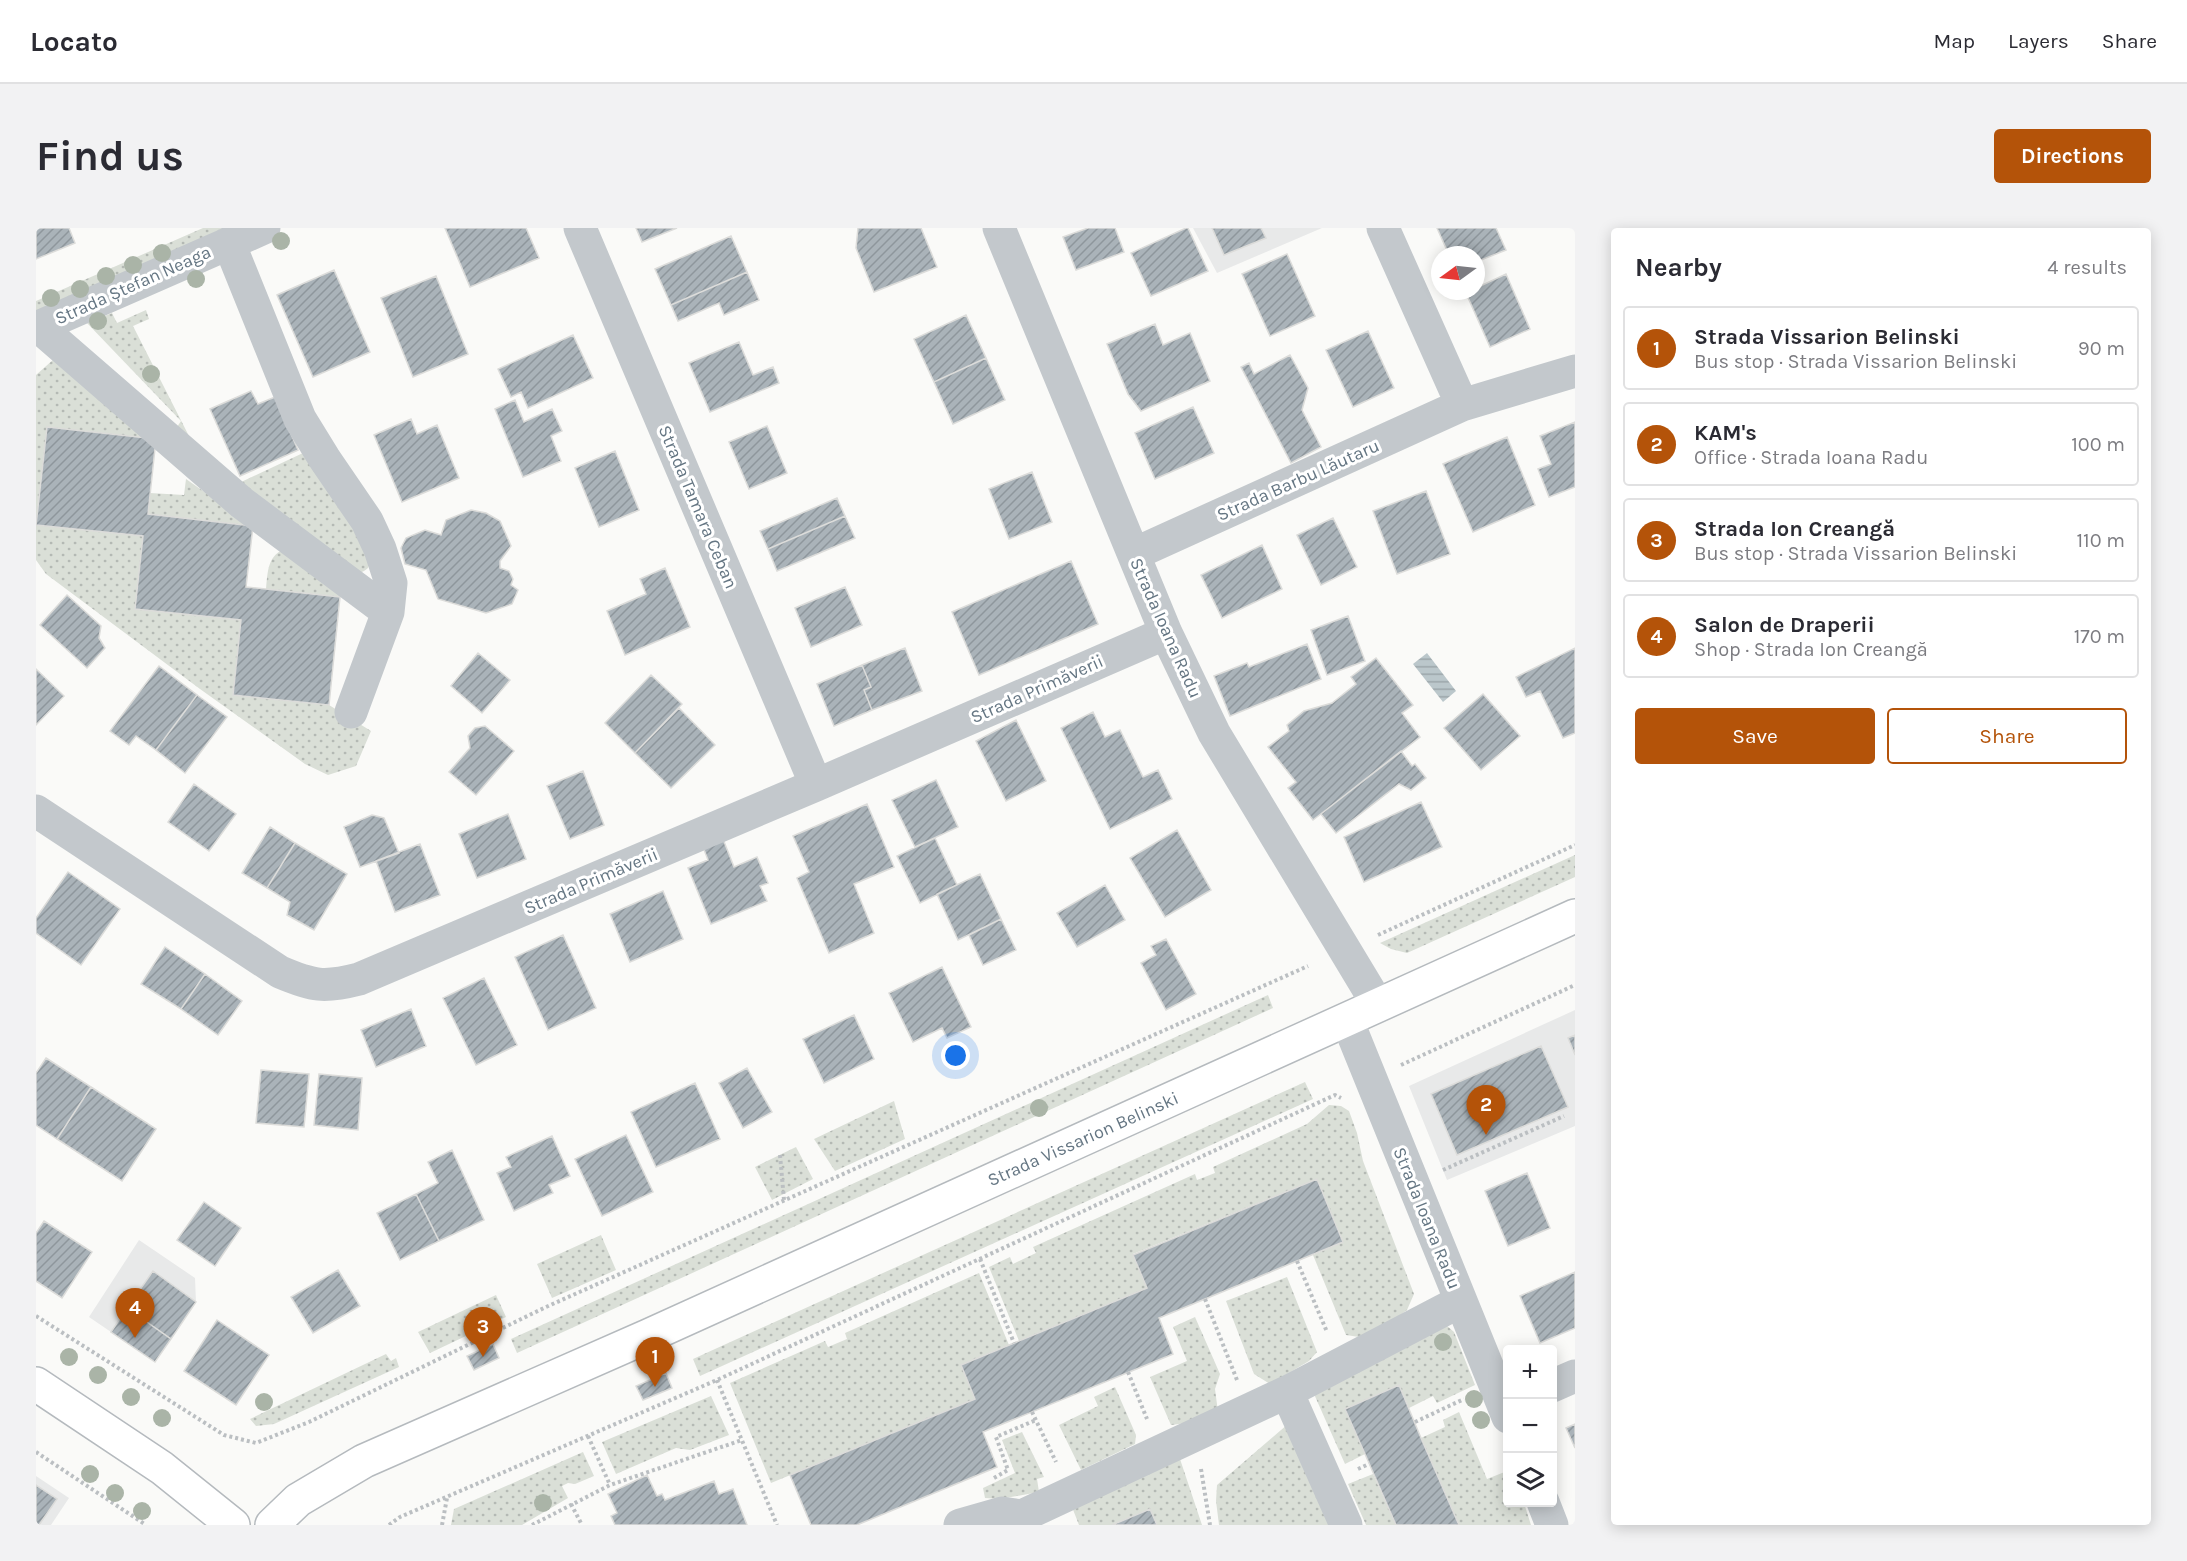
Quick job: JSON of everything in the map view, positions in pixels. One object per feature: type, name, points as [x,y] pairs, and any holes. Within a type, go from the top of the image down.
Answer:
[{"type":"main road","name":"Strada Vissarion Belinski","points":[[272,1525],[298,1500],[364,1461],[659,1331],[1575,916]]},
{"type":"main road","points":[[36,1384],[162,1468],[233,1525]]},
{"type":"street","name":"Strada Ștefan Neaga","points":[[38,328],[264,228]]},
{"type":"street","name":"Strada Tamara Ceban","points":[[580,228],[816,785]]},
{"type":"street","name":"Strada Ioana Radu","points":[[999,228],[1166,633],[1214,733],[1378,1005]]},
{"type":"street","points":[[1383,228],[1462,405]]},
{"type":"street","points":[[229,243],[300,419],[367,521],[380,549],[390,583],[388,612],[351,712]]},
{"type":"street","points":[[38,328],[242,503],[388,612]]},
{"type":"street","name":"Strada Barbu Lăutaru","points":[[1134,554],[1462,405],[1575,371]]},
{"type":"street","name":"Strada Primăverii","points":[[36,811],[280,972],[308,984],[333,986],[359,979],[1166,633]]},
{"type":"street","name":"Strada Ioana Radu","points":[[1347,1020],[1503,1404]]},
{"type":"street","points":[[974,1521],[1002,1513],[1024,1520],[1071,1493],[1287,1392],[1461,1301]]},
{"type":"street","points":[[1557,1384],[1575,1376]]},
{"type":"street","points":[[1287,1392],[1346,1525]]},
{"type":"street","points":[[1541,1507],[1542,1525]]},
{"type":"street","points":[[1543,1507],[1552,1525]]},
{"type":"path","points":[[1378,935],[1575,845]]},
{"type":"path","points":[[36,1316],[224,1435],[255,1443],[309,1422],[546,1307],[1308,966]]},
{"type":"path","points":[[1392,1070],[1575,985]]},
{"type":"path","points":[[389,1525],[400,1517],[717,1380],[1335,1095]]},
{"type":"path","points":[[1434,1174],[1564,1116]]},
{"type":"path","points":[[780,1155],[784,1200]]},
{"type":"path","points":[[980,1259],[1014,1343]]},
{"type":"path","points":[[1297,1261],[1340,1363]]},
{"type":"path","points":[[1205,1299],[1249,1408]]},
{"type":"path","points":[[1128,1372],[1160,1450]]},
{"type":"path","points":[[717,1380],[777,1525]]},
{"type":"path","points":[[1415,1422],[1503,1404]]},
{"type":"path","points":[[1032,1412],[1071,1493]]},
{"type":"path","points":[[974,1521],[978,1487],[1008,1470],[996,1437],[1036,1420]]},
{"type":"path","points":[[1196,1433],[1210,1525]]},
{"type":"path","points":[[588,1436],[610,1485]]},
{"type":"path","points":[[532,1525],[610,1485],[742,1440]]},
{"type":"path","points":[[36,1452],[146,1525]]},
{"type":"path","points":[[442,1525],[447,1498]]},
{"type":"path","points":[[571,1504],[582,1525]]},
{"type":"shaded area","points":[[203,228],[227,228],[36,311],[36,301]]},
{"type":"shaded area","points":[[1193,228],[1322,228],[1217,273]]},
{"type":"shaded area","points":[[146,310],[149,319],[133,326],[193,444],[239,483],[303,453],[320,470],[351,519],[369,560],[367,569],[360,573],[234,487],[173,433],[181,421],[87,323],[112,313],[117,323]]},
{"type":"shaded area","points":[[54,359],[148,439],[36,524],[36,375]]},
{"type":"shaded area","points":[[186,479],[253,526],[148,514],[150,493],[184,495]]},
{"type":"shaded area","points":[[36,524],[143,536],[136,609],[241,620],[329,705],[371,731],[356,766],[328,775],[305,764],[46,574],[36,560]]},
{"type":"shaded area","points":[[287,548],[341,587],[340,597],[266,589],[272,559]]},
{"type":"shaded area","points":[[1427,653],[1456,691],[1443,702],[1413,664]]},
{"type":"shaded area","points":[[1575,855],[1575,877],[1407,953],[1391,949],[1380,943]]},
{"type":"shaded area","points":[[1268,995],[1273,1008],[517,1353],[511,1339]]},
{"type":"shaded area","points":[[1575,1010],[1575,1126],[1447,1180],[1409,1086]]},
{"type":"shaded area","points":[[1305,1082],[1313,1099],[700,1376],[693,1359]]},
{"type":"shaded area","points":[[894,1101],[905,1139],[835,1171],[814,1139]]},
{"type":"shaded area","points":[[1329,1105],[1341,1106],[1349,1111],[1363,1161],[1414,1294],[1407,1310],[1390,1323],[1359,1337],[1346,1335],[1313,1255],[1343,1242],[1317,1179],[1133,1254],[1147,1288],[1019,1341],[989,1267],[1010,1257],[1013,1264],[1036,1253],[1033,1247],[1195,1174],[1197,1180],[1215,1173],[1213,1167],[1307,1124]]},
{"type":"shaded area","points":[[796,1147],[813,1179],[772,1200],[755,1167]]},
{"type":"shaded area","points":[[601,1235],[616,1270],[552,1298],[537,1264]]},
{"type":"shaded area","points":[[139,1240],[195,1278],[196,1302],[155,1362],[89,1317]]},
{"type":"shaded area","points":[[979,1273],[1009,1345],[961,1365],[975,1399],[771,1483],[730,1383],[825,1341],[828,1347],[847,1339],[845,1333]]},
{"type":"shaded area","points":[[1287,1277],[1317,1352],[1309,1361],[1270,1384],[1254,1374],[1226,1301]]},
{"type":"shaded area","points":[[496,1295],[506,1317],[430,1353],[418,1332]]},
{"type":"shaded area","points":[[1195,1317],[1220,1374],[1215,1389],[1218,1412],[1194,1422],[1171,1425],[1150,1377],[1187,1361],[1173,1327]]},
{"type":"shaded area","points":[[1446,1325],[1454,1332],[1475,1385],[1437,1403],[1433,1396],[1409,1408],[1399,1385],[1346,1409],[1365,1454],[1345,1464],[1314,1394]]},
{"type":"shaded area","points":[[386,1354],[391,1361],[396,1358],[399,1367],[274,1424],[256,1426],[250,1419]]},
{"type":"shaded area","points":[[1115,1387],[1136,1435],[1135,1444],[1081,1470],[1059,1425],[1098,1406],[1094,1397]]},
{"type":"shaded area","points":[[711,1396],[729,1435],[690,1450],[676,1448],[616,1474],[602,1442]]},
{"type":"shaded area","points":[[1459,1412],[1487,1479],[1503,1473],[1503,1507],[1525,1507],[1531,1525],[1459,1525],[1421,1438],[1445,1427],[1443,1420]]},
{"type":"shaded area","points":[[1288,1424],[1334,1525],[1219,1525],[1217,1485]]},
{"type":"shaded area","points":[[1022,1432],[1044,1477],[1037,1479],[1039,1492],[1000,1499],[985,1498],[983,1488],[1015,1473],[1002,1440]]},
{"type":"shaded area","points":[[583,1452],[594,1476],[575,1484],[568,1483],[562,1486],[568,1498],[522,1525],[451,1525],[454,1509]]},
{"type":"shaded area","points":[[1179,1456],[1202,1525],[1157,1525],[1150,1509],[1112,1525],[1079,1525],[1072,1507]]},
{"type":"shaded area","points":[[1373,1474],[1396,1525],[1366,1525],[1348,1484]]},
{"type":"shaded area","points":[[36,1476],[69,1498],[51,1525],[36,1525]]},
{"type":"building","points":[[36,228],[69,228],[75,243],[36,259]]},
{"type":"building","points":[[445,228],[526,228],[539,258],[470,287]]},
{"type":"building","points":[[636,228],[677,228],[642,242]]},
{"type":"building","points":[[858,228],[921,228],[937,267],[874,292],[856,248]]},
{"type":"building","points":[[1088,228],[1115,228],[1124,252],[1076,270],[1063,237]]},
{"type":"building","points":[[1186,228],[1208,271],[1151,296],[1131,253]]},
{"type":"building","points":[[1212,228],[1261,228],[1266,238],[1224,255]]},
{"type":"building","points":[[1437,228],[1496,228],[1506,250],[1485,258],[1485,246],[1445,246]]},
{"type":"building","points":[[731,236],[747,272],[671,305],[655,269]]},
{"type":"building","points":[[1287,254],[1315,316],[1270,336],[1242,274]]},
{"type":"building","points":[[334,270],[370,352],[313,377],[277,295]]},
{"type":"building","points":[[747,272],[759,300],[724,315],[719,303],[678,321],[671,305]]},
{"type":"building","points":[[1506,274],[1530,329],[1490,347],[1469,300],[1485,300],[1485,284]]},
{"type":"building","points":[[436,276],[468,354],[413,377],[381,298]]},
{"type":"building","points":[[966,315],[986,358],[934,382],[914,339]]},
{"type":"building","points":[[1155,324],[1163,345],[1190,333],[1210,381],[1141,411],[1128,394],[1107,344]]},
{"type":"building","points":[[1368,331],[1394,388],[1353,407],[1326,350]]},
{"type":"building","points":[[573,335],[593,378],[528,408],[521,392],[511,397],[498,369]]},
{"type":"building","points":[[739,342],[753,375],[773,367],[779,383],[710,412],[689,363]]},
{"type":"building","points":[[1290,355],[1308,388],[1302,410],[1321,447],[1291,463],[1241,367],[1249,363],[1254,374]]},
{"type":"building","points":[[986,358],[1005,400],[953,424],[934,382]]},
{"type":"building","points":[[251,391],[258,404],[275,397],[298,450],[240,476],[210,409]]},
{"type":"building","points":[[515,400],[524,422],[552,409],[562,431],[551,436],[561,461],[523,477],[495,409]]},
{"type":"building","points":[[1193,407],[1214,453],[1155,479],[1135,433]]},
{"type":"building","points":[[411,419],[417,434],[437,425],[459,478],[402,502],[374,435]]},
{"type":"building","points":[[1575,422],[1575,487],[1549,497],[1538,469],[1551,464],[1540,436]]},
{"type":"building","points":[[767,426],[787,473],[749,489],[729,442]]},
{"type":"building","points":[[47,427],[156,439],[148,514],[253,526],[246,587],[340,597],[329,705],[233,695],[241,620],[135,609],[143,536],[36,525]]},
{"type":"building","points":[[1507,437],[1535,505],[1473,532],[1443,464]]},
{"type":"building","points":[[615,451],[639,510],[599,527],[575,468]]},
{"type":"building","points":[[1032,472],[1052,522],[1009,539],[989,489]]},
{"type":"building","points":[[1426,491],[1450,554],[1397,574],[1373,511]]},
{"type":"building","points":[[837,498],[845,516],[768,549],[760,531]]},
{"type":"building","points":[[471,510],[486,513],[500,521],[511,546],[500,561],[500,568],[509,571],[513,579],[511,585],[518,590],[512,604],[486,613],[438,599],[426,570],[405,564],[401,548],[406,538],[425,530],[441,535],[446,520]]},
{"type":"building","points":[[845,516],[855,538],[777,571],[768,549]]},
{"type":"building","points":[[1333,518],[1357,567],[1321,585],[1297,535]]},
{"type":"building","points":[[1262,545],[1282,589],[1222,618],[1201,575]]},
{"type":"building","points":[[1071,561],[1098,624],[979,675],[952,612]]},
{"type":"building","points":[[665,568],[690,627],[625,655],[607,611],[646,594],[640,579]]},
{"type":"building","points":[[845,587],[862,625],[811,647],[795,608]]},
{"type":"building","points":[[67,595],[101,626],[99,638],[105,648],[87,668],[40,625]]},
{"type":"building","points":[[1348,616],[1365,661],[1327,675],[1311,630]]},
{"type":"building","points":[[1307,644],[1321,679],[1230,716],[1214,676],[1247,663],[1249,667]]},
{"type":"building","points":[[905,648],[922,691],[872,710],[864,690],[871,687],[862,665]]},
{"type":"building","points":[[1575,648],[1575,733],[1563,738],[1540,691],[1526,697],[1516,677]]},
{"type":"building","points":[[478,653],[510,680],[482,713],[451,686]]},
{"type":"building","points":[[1376,658],[1413,705],[1402,713],[1420,737],[1313,820],[1288,788],[1296,782],[1268,747],[1289,731],[1287,725],[1304,711],[1332,703],[1356,684],[1351,677]]},
{"type":"building","points":[[862,665],[871,687],[864,690],[872,710],[834,726],[817,684]]},
{"type":"building","points":[[159,666],[197,695],[156,750],[136,736],[129,745],[110,731]]},
{"type":"building","points":[[36,669],[64,696],[36,725]]},
{"type":"building","points":[[651,675],[682,704],[635,753],[605,723]]},
{"type":"building","points":[[1483,694],[1520,736],[1481,770],[1444,728]]},
{"type":"building","points":[[197,695],[227,717],[185,773],[156,750]]},
{"type":"building","points":[[679,708],[715,745],[671,788],[635,753]]},
{"type":"building","points":[[1093,712],[1105,737],[1120,730],[1143,777],[1158,770],[1172,799],[1110,829],[1061,728]]},
{"type":"building","points":[[1016,720],[1046,781],[1006,801],[976,741]]},
{"type":"building","points":[[485,726],[514,751],[476,795],[449,772],[470,748],[468,736],[475,728]]},
{"type":"building","points":[[1401,751],[1412,766],[1415,764],[1426,778],[1411,790],[1399,784],[1336,833],[1321,814]]},
{"type":"building","points":[[583,771],[604,825],[570,839],[547,786]]},
{"type":"building","points":[[936,780],[958,827],[915,847],[892,800]]},
{"type":"building","points":[[194,784],[236,814],[209,851],[168,822]]},
{"type":"building","points":[[1421,802],[1442,847],[1364,882],[1344,837]]},
{"type":"building","points":[[867,804],[894,867],[854,884],[874,933],[829,953],[797,878],[809,872],[793,836]]},
{"type":"building","points":[[508,814],[526,859],[477,878],[459,834]]},
{"type":"building","points":[[372,815],[384,818],[399,853],[360,867],[344,827]]},
{"type":"building","points":[[270,827],[295,843],[267,888],[242,873]]},
{"type":"building","points":[[1177,830],[1211,890],[1165,917],[1130,858]]},
{"type":"building","points":[[935,838],[957,885],[920,903],[897,856]]},
{"type":"building","points":[[723,839],[734,867],[757,857],[768,883],[760,886],[767,901],[711,924],[688,868],[708,860],[703,847]]},
{"type":"building","points":[[295,843],[347,874],[314,930],[287,915],[290,902],[267,888]]},
{"type":"building","points":[[420,844],[440,895],[395,912],[376,861]]},
{"type":"building","points":[[68,872],[120,909],[81,965],[36,933],[36,918]]},
{"type":"building","points":[[980,874],[1001,919],[958,940],[937,894]]},
{"type":"building","points":[[1105,885],[1125,920],[1077,947],[1057,913]]},
{"type":"building","points":[[663,891],[683,939],[630,962],[610,914]]},
{"type":"building","points":[[1001,919],[1016,950],[983,965],[969,935]]},
{"type":"building","points":[[563,935],[596,1008],[548,1030],[515,957]]},
{"type":"building","points":[[1166,939],[1196,994],[1166,1010],[1141,963],[1156,955],[1151,946]]},
{"type":"building","points":[[165,947],[205,974],[181,1009],[141,984]]},
{"type":"building","points":[[942,967],[971,1027],[947,1038],[942,1028],[913,1042],[889,993]]},
{"type":"building","points":[[205,974],[242,1001],[218,1035],[181,1009]]},
{"type":"building","points":[[484,978],[517,1045],[476,1065],[443,998]]},
{"type":"building","points":[[411,1009],[426,1046],[376,1067],[361,1030]]},
{"type":"building","points":[[854,1015],[874,1059],[824,1083],[803,1039]]},
{"type":"building","points":[[1575,1035],[1575,1055],[1568,1038]]},
{"type":"building","points":[[1541,1046],[1568,1107],[1457,1155],[1431,1094]]},
{"type":"building","points":[[46,1058],[91,1087],[57,1139],[36,1125],[36,1073]]},
{"type":"building","points":[[747,1068],[772,1112],[743,1128],[719,1083]]},
{"type":"building","points":[[261,1070],[309,1074],[304,1127],[256,1123]]},
{"type":"building","points":[[319,1074],[362,1078],[358,1130],[314,1125]]},
{"type":"building","points":[[695,1083],[720,1139],[656,1167],[631,1112]]},
{"type":"building","points":[[91,1087],[156,1129],[122,1181],[57,1139]]},
{"type":"building","points":[[626,1135],[653,1192],[602,1216],[575,1159]]},
{"type":"building","points":[[552,1136],[570,1176],[549,1185],[553,1193],[514,1211],[497,1173],[511,1167],[506,1157]]},
{"type":"building","points":[[452,1150],[484,1220],[439,1241],[416,1194],[438,1183],[428,1162]]},
{"type":"building","points":[[1527,1173],[1550,1228],[1508,1246],[1485,1191]]},
{"type":"building","points":[[1317,1179],[1343,1242],[1159,1318],[1173,1354],[983,1432],[997,1467],[857,1525],[811,1525],[790,1475],[975,1399],[961,1365],[1147,1288],[1133,1255]]},
{"type":"building","points":[[416,1194],[439,1241],[400,1260],[377,1213]]},
{"type":"building","points":[[204,1202],[241,1228],[215,1266],[177,1240]]},
{"type":"building","points":[[44,1221],[92,1252],[62,1298],[36,1281],[36,1233]]},
{"type":"building","points":[[338,1270],[360,1306],[313,1333],[291,1297]]},
{"type":"building","points":[[153,1271],[196,1302],[171,1339],[127,1308]]},
{"type":"building","points":[[1575,1272],[1575,1328],[1540,1343],[1520,1296]]},
{"type":"building","points":[[127,1308],[171,1339],[155,1362],[111,1332]]},
{"type":"building","points":[[217,1320],[269,1355],[236,1405],[184,1371]]},
{"type":"building","points":[[493,1344],[499,1358],[474,1370],[467,1356]]},
{"type":"building","points":[[666,1373],[672,1388],[643,1400],[636,1386]]},
{"type":"building","points":[[1399,1385],[1459,1525],[1396,1525],[1345,1409]]},
{"type":"building","points":[[1575,1424],[1575,1448],[1566,1428]]},
{"type":"building","points":[[647,1475],[657,1496],[662,1494],[665,1500],[714,1481],[719,1494],[733,1489],[747,1525],[615,1525],[611,1516],[617,1513],[608,1494]]},
{"type":"building","points":[[36,1485],[57,1499],[39,1525],[36,1525]]},
{"type":"building","points":[[1150,1509],[1157,1525],[1112,1525]]},
{"type":"place","name":"KAM's","points":[[1486,1135]]},
{"type":"place","name":"Salon de Draperii","points":[[135,1338]]},
{"type":"place","name":"Strada Ion Creangă","points":[[483,1357]]},
{"type":"place","name":"Strada Vissarion Belinski","points":[[655,1387]]}]
